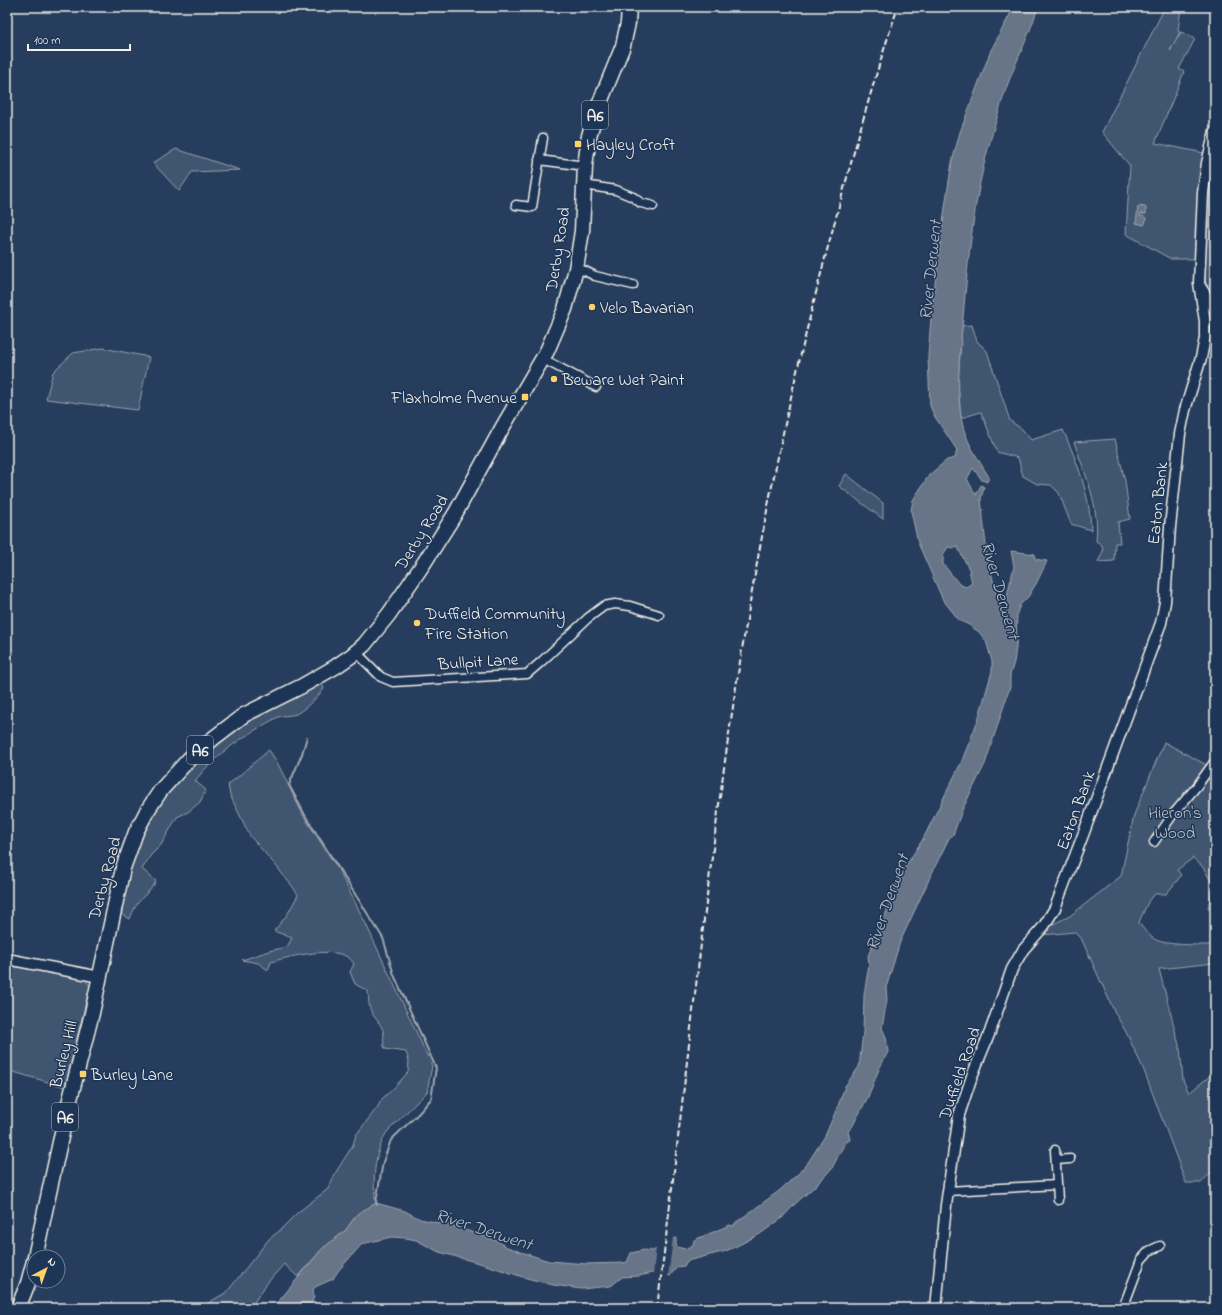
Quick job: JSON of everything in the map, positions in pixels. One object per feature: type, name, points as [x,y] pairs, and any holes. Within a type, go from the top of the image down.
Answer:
[{"type":"highway","name":"Derby Road","points":[[100,977],[126,856],[141,820],[161,790],[190,758],[235,721],[321,676],[356,652],[380,627],[424,563],[455,514],[501,430],[543,359],[565,309],[576,269],[582,228],[585,166],[588,143],[592,126],[623,46],[628,23],[629,7]]},
{"type":"highway","name":"Burley Hill","points":[[37,1249],[65,1120],[100,977]]},
{"type":"highway","points":[[18,1308],[26,1288]]},
{"type":"street","name":"Eaton Bank","points":[[1071,868],[1162,619],[1165,602],[1170,527],[1180,434],[1185,410],[1201,358],[1205,338],[1205,321],[1199,283],[1204,186],[1207,163],[1215,130]]},
{"type":"street","points":[[516,205],[532,207],[543,138]]},
{"type":"street","points":[[539,160],[585,166]]},
{"type":"street","points":[[584,185],[616,190],[633,197],[641,203],[653,206]]},
{"type":"street","points":[[576,269],[586,271],[595,276],[633,284]]},
{"type":"street","points":[[1199,283],[1202,286],[1215,314]]},
{"type":"street","points":[[543,359],[596,387]]},
{"type":"street","name":"Bullpit Lane","points":[[356,652],[381,678],[393,682],[527,674],[542,662],[588,618],[604,606],[615,604],[630,606],[659,615]]},
{"type":"street","points":[[1154,842],[1174,813],[1197,786],[1215,761]]},
{"type":"street","name":"Duffield Road","points":[[936,1308],[948,1191],[959,1115],[1012,969],[1023,950],[1050,917],[1071,868]]},
{"type":"street","points":[[7,959],[100,977]]},
{"type":"street","points":[[1055,1150],[1058,1200]]},
{"type":"street","points":[[1056,1160],[1070,1159]]},
{"type":"street","points":[[948,1191],[1057,1185]]},
{"type":"street","points":[[1123,1308],[1141,1260],[1149,1251],[1160,1246]]},
{"type":"green space","points":[[1165,7],[1181,7],[1178,31],[1180,32],[1170,51],[1181,32],[1195,39],[1179,69],[1184,72],[1155,143],[1204,153],[1200,181],[1196,259],[1171,259],[1126,234],[1130,166],[1102,132]]},
{"type":"green space","points":[[176,149],[240,170],[192,172],[179,191],[153,163]]},
{"type":"green space","points":[[1215,157],[1215,282],[1206,287],[1205,264],[1207,209],[1209,188]]},
{"type":"green space","points":[[972,325],[977,341],[987,351],[1010,421],[1022,429],[1031,440],[1063,430],[1082,478],[1088,504],[1091,530],[1071,524],[1059,493],[1051,485],[1037,484],[1023,476],[1018,458],[997,452],[981,412],[961,418],[958,383],[962,326]]},
{"type":"green space","points":[[103,348],[149,357],[138,410],[46,399],[53,372],[73,353]]},
{"type":"green space","points":[[1115,439],[1125,481],[1130,519],[1118,522],[1120,543],[1115,543],[1114,561],[1098,562],[1103,551],[1102,545],[1096,541],[1097,528],[1094,503],[1074,442]]},
{"type":"green space","points":[[846,474],[883,503],[883,519],[839,486]]},
{"type":"green space","points":[[321,681],[324,689],[303,709],[294,715],[278,717],[255,730],[222,753],[203,771],[195,781],[206,790],[200,802],[188,812],[177,817],[161,845],[151,855],[142,869],[156,881],[155,883],[138,903],[130,919],[121,914],[126,881],[138,843],[151,815],[171,788],[196,761],[239,725]]},
{"type":"green space","name":"Hieron's Wood","points":[[1164,742],[1212,768],[1207,777],[1215,782],[1215,915],[1214,911],[1208,908],[1213,885],[1203,867],[1193,858],[1177,870],[1181,875],[1166,894],[1155,894],[1149,900],[1139,922],[1154,939],[1161,942],[1209,945],[1215,939],[1215,963],[1159,969],[1180,1049],[1183,1080],[1189,1093],[1211,1075],[1215,1056],[1215,1168],[1201,1183],[1186,1183],[1143,1068],[1115,1013],[1081,938],[1075,932],[1042,935],[1051,925],[1070,916],[1121,876],[1134,815]]},
{"type":"green space","points":[[269,750],[277,762],[303,815],[338,869],[364,920],[432,1066],[427,1092],[387,1132],[382,1140],[376,1160],[374,1180],[377,1210],[357,1215],[345,1231],[322,1249],[298,1277],[284,1264],[268,1282],[250,1308],[203,1308],[208,1303],[227,1292],[269,1239],[297,1213],[328,1189],[336,1172],[353,1145],[356,1135],[377,1108],[382,1099],[408,1072],[409,1061],[406,1052],[385,1049],[383,1030],[370,1009],[368,991],[355,984],[350,972],[354,964],[348,957],[328,952],[302,955],[271,962],[268,970],[258,963],[242,960],[287,947],[292,938],[274,931],[287,915],[298,895],[278,868],[250,836],[230,795],[228,785]]},
{"type":"green space","points":[[7,962],[82,977],[90,986],[65,1087],[10,1071],[7,1084]]},
{"type":"shaded area","points":[[1014,7],[1038,7],[1007,86],[999,112],[985,160],[972,227],[960,355],[959,393],[961,417],[965,433],[989,477],[987,482],[982,480],[973,468],[967,479],[976,495],[981,485],[984,487],[981,499],[987,555],[999,605],[1006,616],[1008,591],[1014,567],[1011,551],[1035,554],[1035,559],[1047,561],[1037,582],[1028,597],[1020,605],[1017,613],[1016,648],[1010,675],[1010,687],[985,764],[963,808],[953,835],[949,838],[900,942],[886,988],[887,1000],[882,1028],[886,1037],[888,1052],[879,1069],[868,1097],[852,1127],[848,1131],[850,1140],[845,1143],[832,1168],[781,1219],[760,1234],[735,1247],[726,1251],[687,1261],[684,1266],[677,1267],[670,1276],[652,1273],[639,1276],[622,1277],[611,1286],[581,1289],[553,1285],[523,1277],[439,1252],[416,1240],[391,1237],[362,1244],[338,1271],[333,1279],[315,1287],[313,1290],[314,1297],[309,1308],[271,1308],[278,1302],[322,1249],[345,1231],[357,1214],[376,1203],[405,1211],[420,1219],[450,1225],[495,1240],[507,1247],[549,1261],[587,1264],[624,1263],[627,1262],[631,1253],[644,1250],[653,1251],[674,1238],[676,1238],[677,1247],[685,1249],[693,1245],[694,1240],[730,1225],[734,1226],[735,1223],[779,1191],[798,1174],[809,1161],[825,1136],[845,1086],[859,1067],[863,1033],[864,995],[869,964],[868,956],[879,928],[884,920],[892,893],[902,872],[923,839],[961,763],[978,720],[992,671],[992,661],[986,641],[979,632],[959,620],[943,600],[918,543],[911,511],[913,500],[929,475],[947,460],[955,458],[957,450],[935,417],[930,406],[928,356],[932,306],[952,162],[960,132],[991,50]],"holes":[[[957,546],[969,569],[972,583],[966,587],[959,584],[943,564],[943,555],[948,547],[953,548]]]},
{"type":"shaded area","points":[[1139,206],[1146,208],[1146,214],[1139,215],[1146,218],[1144,225],[1136,223]]},
{"type":"pier","points":[[673,1237],[668,1278],[653,1275],[656,1247]]},
{"type":"waterway","points":[[307,737],[302,754],[289,785],[306,817],[383,938],[394,975],[436,1068],[431,1099],[391,1140],[383,1162],[376,1202],[377,1205]]},
{"type":"railway","points":[[657,1308],[714,842],[736,687],[757,562],[782,438],[826,253],[862,122],[898,7]]},
{"type":"place","name":"Hayley Croft","points":[[578,144]]},
{"type":"place","name":"Velo Bavarian","points":[[592,307]]},
{"type":"place","name":"Beware Wet Paint","points":[[554,379]]},
{"type":"place","name":"Flaxholme Avenue","points":[[525,397]]},
{"type":"place","name":"Duffield Community Fire Station","points":[[417,623]]},
{"type":"place","name":"Burley Lane","points":[[83,1074]]},
{"type":"water label","name":"River Derwent","points":[[930,270]]},
{"type":"water label","name":"River Derwent","points":[[1001,590]]},
{"type":"water label","name":"River Derwent","points":[[887,902]]},
{"type":"water label","name":"River Derwent","points":[[484,1229]]}]
